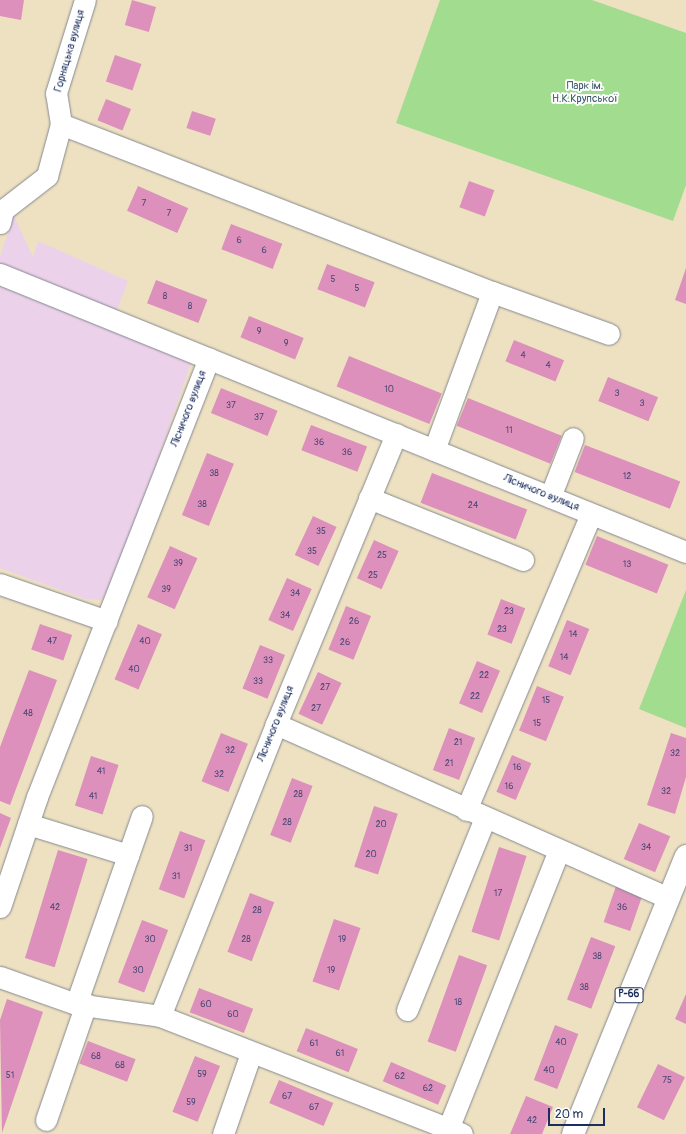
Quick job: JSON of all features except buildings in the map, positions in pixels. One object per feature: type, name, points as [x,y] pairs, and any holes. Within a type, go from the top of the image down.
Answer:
[{"type":"main road","name":"Р-66","points":[[573,1134],[686,856]]},
{"type":"street","name":"Горняцька вулиця","points":[[0,223],[3,210],[47,176],[61,124],[56,94],[85,0]]},
{"type":"street","points":[[61,124],[492,292],[608,334]]},
{"type":"street","name":"Лісничого вулиця","points":[[0,274],[686,552]]},
{"type":"street","points":[[434,450],[492,292]]},
{"type":"street","name":"Лісничого вулиця","points":[[0,907],[28,824],[208,359]]},
{"type":"street","name":"Лісничого вулиця","points":[[160,1016],[276,724],[396,434]]},
{"type":"street","points":[[550,497],[573,438]]},
{"type":"street","points":[[370,498],[523,560]]},
{"type":"street","points":[[407,1010],[476,814],[591,514]]},
{"type":"street","points":[[1,588],[107,621]]},
{"type":"street","points":[[276,724],[668,898]]},
{"type":"street","points":[[46,1120],[128,855],[142,816]]},
{"type":"street","points":[[28,824],[128,855]]},
{"type":"street","points":[[0,977],[81,1004],[160,1016],[455,1132],[559,850]]},
{"type":"street","points":[[223,1134],[251,1053]]},
{"type":"shaded area","points":[[14,216],[33,257],[38,241],[128,281],[110,328],[191,363],[114,587],[100,600],[85,599],[0,568],[0,256]]},
{"type":"green space","name":"Парк ім. Н.К.Крупської","points":[[440,0],[592,0],[686,33],[686,185],[673,221],[396,123]]},
{"type":"green space","points":[[686,590],[686,728],[639,709]]}]
